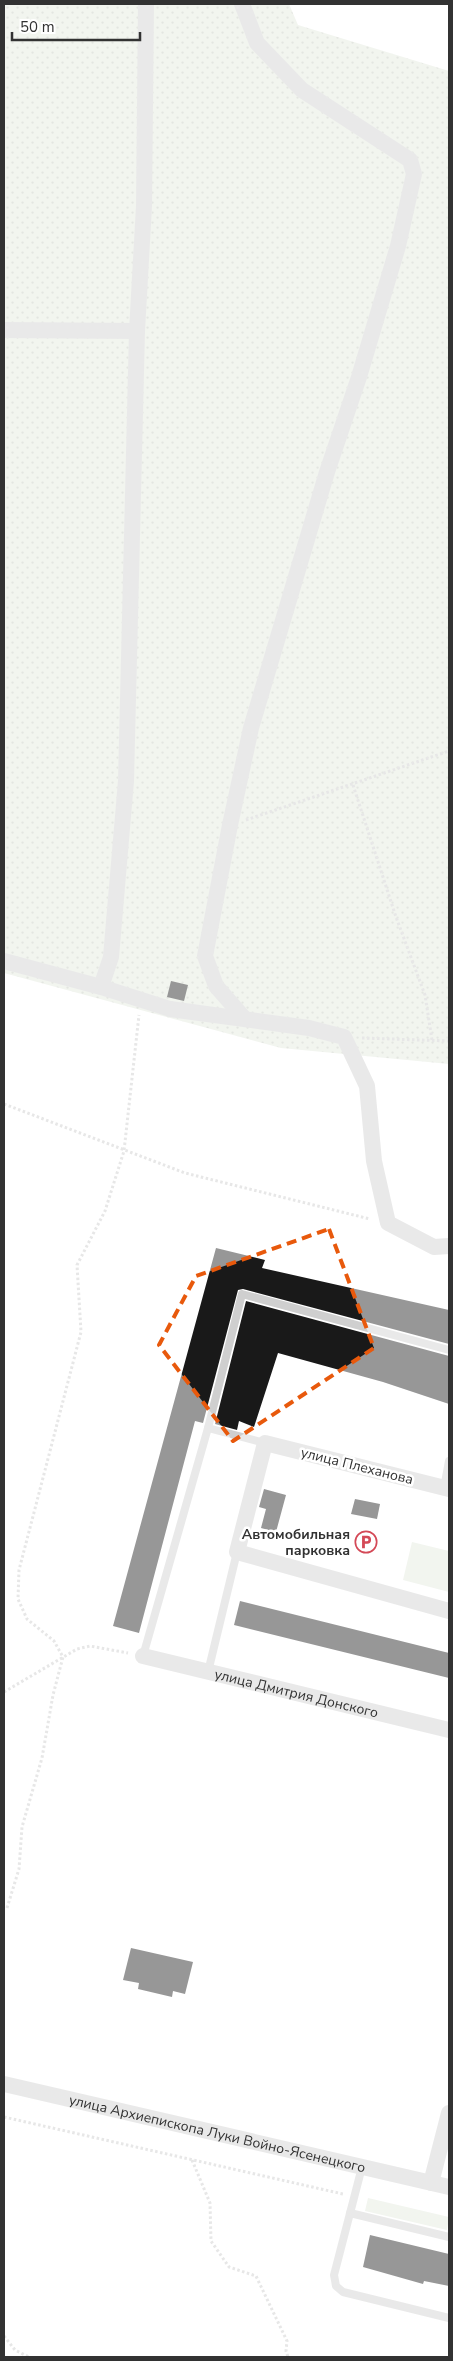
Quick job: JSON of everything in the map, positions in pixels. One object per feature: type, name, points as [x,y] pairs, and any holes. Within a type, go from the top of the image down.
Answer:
[{"type":"street","points":[[101,987],[110,957],[126,781],[137,331],[144,206],[146,4]]},
{"type":"street","points":[[242,4],[257,43],[302,90],[410,160],[414,174],[398,246],[359,377],[324,482],[251,728],[230,825],[206,956],[216,986],[244,1018]]},
{"type":"street","points":[[4,330],[137,331]]},
{"type":"street","points":[[4,961],[101,987],[170,1009],[309,1028],[344,1038],[367,1086],[374,1161],[388,1223],[434,1247],[449,1246]]},
{"type":"street","points":[[264,1443],[237,1552],[449,1611]]},
{"type":"street","name":"улица Плеханова","points":[[264,1443],[447,1489]]},
{"type":"street","name":"улица Дмитрия Донского","points":[[143,1656],[449,1730]]},
{"type":"street","name":"улица Архиепископа Луки Войно-Ясенецкого","points":[[4,2084],[449,2187]]},
{"type":"street","points":[[432,2183],[449,2113]]},
{"type":"lane","points":[[143,1656],[208,1428],[242,1294],[449,1350]]},
{"type":"lane","points":[[208,1428],[264,1443]]},
{"type":"lane","points":[[447,1489],[449,1461]]},
{"type":"lane","points":[[208,1672],[237,1552]]},
{"type":"lane","points":[[362,2167],[334,2275],[334,2282],[339,2290],[449,2318]]},
{"type":"lane","points":[[350,2213],[449,2237]]},
{"type":"path","points":[[230,825],[449,751]]},
{"type":"path","points":[[352,785],[396,917],[425,995],[432,1040]]},
{"type":"path","points":[[7,1908],[19,1869],[22,1827],[42,1758],[53,1695],[63,1657],[54,1641],[27,1619],[18,1600],[19,1570],[81,1332],[77,1264],[105,1212],[124,1151],[139,1014]]},
{"type":"path","points":[[344,1038],[449,1041]]},
{"type":"path","points":[[4,1104],[185,1173],[388,1223]]},
{"type":"path","points":[[4,1692],[77,1649],[90,1646],[143,1656]]},
{"type":"path","points":[[4,2117],[354,2196]]},
{"type":"path","points":[[191,2159],[210,2203],[212,2241],[229,2267],[249,2272],[256,2276],[287,2341],[286,2352],[288,2357]]},
{"type":"path","points":[[4,2336],[15,2350],[29,2357]]},
{"type":"highlighted area","points":[[329,1229],[374,1348],[233,1441],[159,1345],[196,1276]]},
{"type":"shaded area","points":[[4,4],[289,4],[298,25],[449,71],[449,1064],[281,1048],[4,973]]},
{"type":"shaded area","points":[[412,1542],[449,1551],[449,1592],[403,1580]]},
{"type":"shaded area","points":[[368,2198],[449,2217],[447,2230],[365,2211]]},
{"type":"building","points":[[171,981],[188,985],[184,1001],[167,997]]},
{"type":"building","points":[[216,1248],[265,1260],[262,1268],[449,1310],[449,1344],[243,1289],[238,1290],[203,1423],[195,1421],[139,1633],[113,1626]]},
{"type":"building","points":[[246,1301],[449,1356],[449,1404],[383,1382],[278,1353],[254,1427],[239,1421],[237,1430],[215,1424]]},
{"type":"building","points":[[264,1489],[286,1495],[276,1532],[261,1528],[266,1509],[259,1507]]},
{"type":"building","points":[[355,1499],[380,1504],[377,1519],[351,1514]]},
{"type":"building","points":[[240,1601],[449,1653],[449,1678],[234,1625]]},
{"type":"building","points":[[131,1948],[193,1962],[185,1994],[173,1991],[172,1997],[138,1989],[139,1983],[123,1980]]},
{"type":"building","points":[[370,2235],[449,2254],[449,2286],[424,2281],[423,2284],[363,2267]]},
{"type":"place","name":"Автомобильная парковка","points":[[366,1542]]}]
